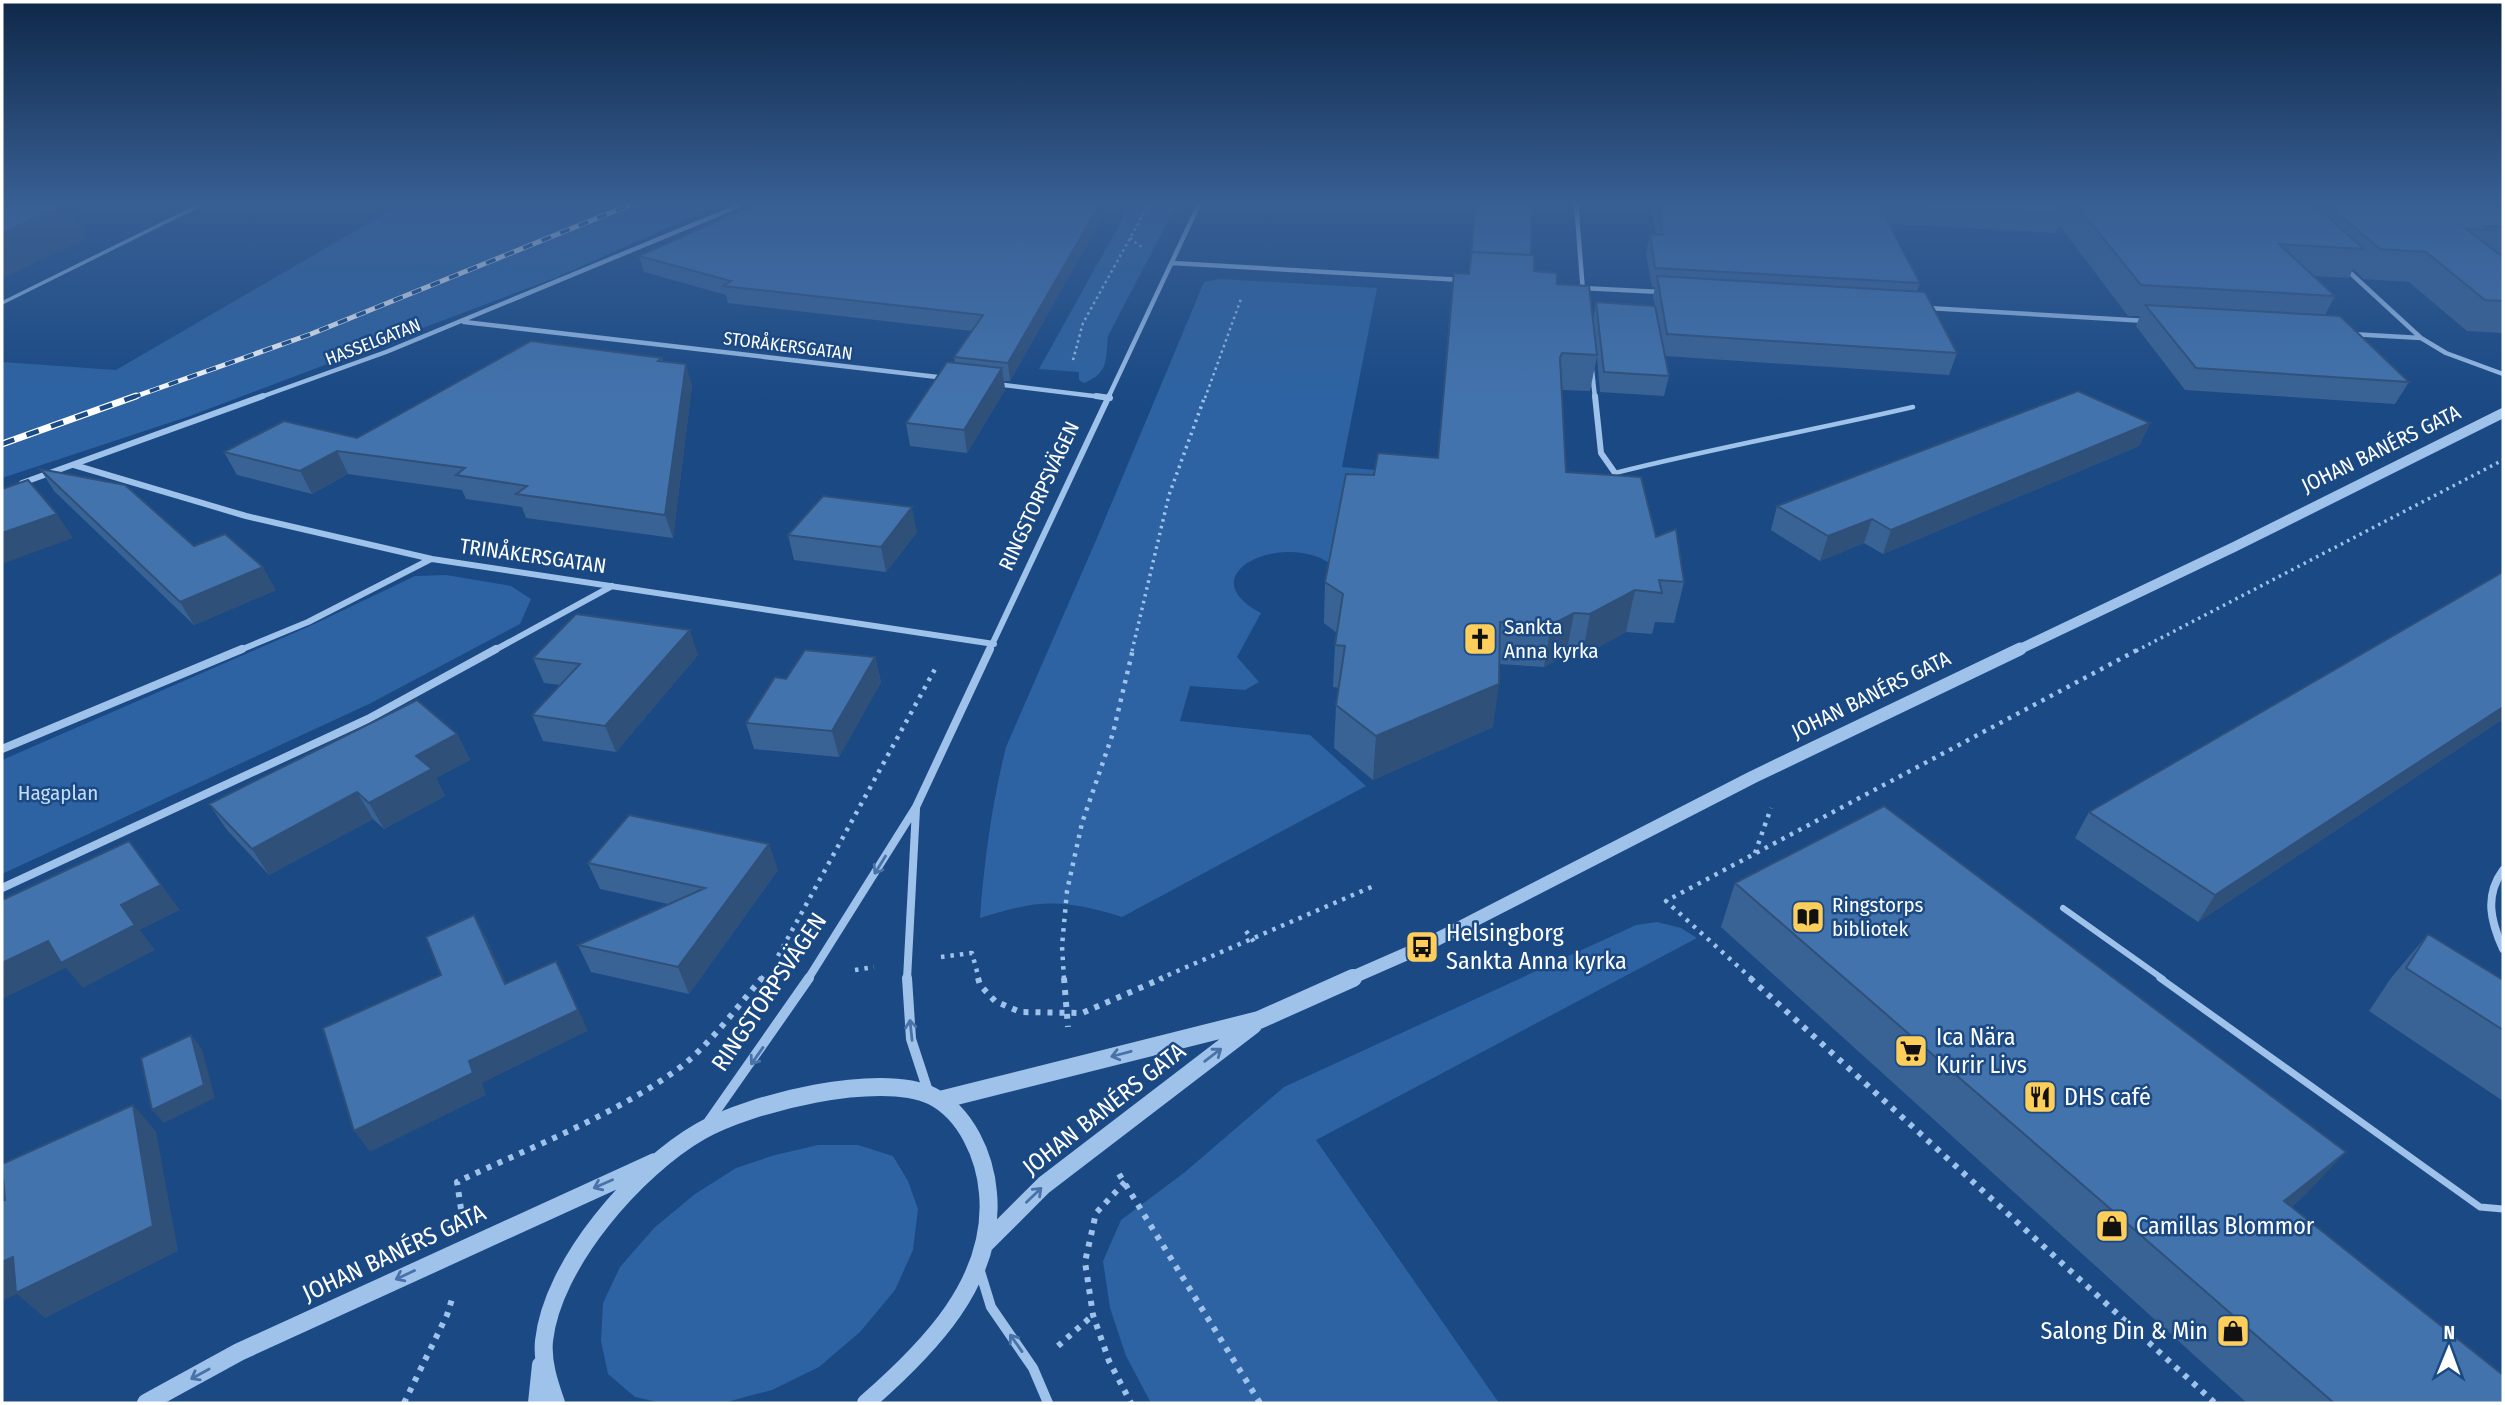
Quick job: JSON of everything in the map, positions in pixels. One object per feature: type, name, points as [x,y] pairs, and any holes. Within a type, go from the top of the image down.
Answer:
[{"type":"street","name":"HASSELGATAN","points":[[14,486],[296,386],[464,322],[593,268]]},
{"type":"street","name":"RINGSTORPSVÄGEN","points":[[702,1130],[816,968],[916,807],[1170,268]]},
{"type":"street","points":[[1247,268],[1473,281]]},
{"type":"street","points":[[1581,268],[1584,301]]},
{"type":"street","points":[[2345,268],[2421,338],[2446,353],[2503,374]]},
{"type":"street","points":[[1569,287],[1664,292]]},
{"type":"street","points":[[1921,308],[2152,322]]},
{"type":"street","name":"STORÅKERSGATAN","points":[[464,322],[954,379]]},
{"type":"street","points":[[2341,333],[2421,338]]},
{"type":"street","points":[[1590,356],[1601,453],[1615,473]]},
{"type":"street","points":[[982,383],[1110,398]]},
{"type":"street","name":"JOHAN BANÉRS GATA","points":[[935,1098],[1073,1067],[1259,1020],[1422,947],[1754,777],[2222,553],[2503,413]]},
{"type":"street","name":"TRINÅKERSGATAN","points":[[74,465],[246,516],[432,559],[994,644]]},
{"type":"street","points":[[2,749],[308,622],[432,559]]},
{"type":"street","points":[[2,888],[368,719],[613,586]]},
{"type":"street","name":"RINGSTORPSVÄGEN","points":[[916,807],[906,962],[911,1039],[935,1098]]},
{"type":"street","points":[[2503,870],[2493,890],[2490,916],[2503,949]]},
{"type":"street","name":"JOHAN BANÉRS GATA","points":[[986,1243],[1044,1185],[1259,1020]]},
{"type":"street","points":[[537,1403],[544,1344],[565,1278],[596,1224],[626,1192],[702,1130],[748,1112],[829,1092],[901,1089],[935,1098],[960,1116],[973,1136],[981,1157],[990,1199],[986,1243],[963,1296],[942,1328],[904,1369],[866,1403]]},
{"type":"street","name":"JOHAN BANÉRS GATA","points":[[146,1403],[239,1352],[666,1158]]},
{"type":"street","points":[[978,1264],[991,1307],[1033,1367],[1048,1403]]},
{"type":"street","points":[[544,1344],[547,1378],[556,1403]]},
{"type":"lane","points":[[2,303],[74,268]]},
{"type":"lane","points":[[1615,473],[1712,448],[1800,433],[1913,407]]},
{"type":"lane","points":[[2063,908],[2480,1207],[2503,1209]]},
{"type":"path","points":[[1077,394],[1072,359],[1080,332],[1115,268]]},
{"type":"path","points":[[1073,1067],[1065,1013],[1062,946],[1067,891],[1082,823],[1113,733],[1169,495],[1254,268]]},
{"type":"path","points":[[2216,1403],[1666,901],[2057,692],[2503,460]]},
{"type":"path","points":[[404,1403],[447,1315],[467,1247],[457,1182],[600,1115],[679,1068],[718,1029],[774,963],[951,639]]},
{"type":"path","points":[[1082,1013],[1376,885]]},
{"type":"path","points":[[1246,931],[1257,946]]},
{"type":"path","points":[[1096,1144],[1125,1182],[1260,1403]]},
{"type":"path","points":[[1125,1182],[1096,1213],[1084,1262],[1093,1315],[1109,1361],[1131,1403]]},
{"type":"green space","points":[[292,268],[578,268],[190,416],[2,478],[2,362],[116,370]]},
{"type":"green space","points":[[1095,268],[1144,268],[1108,336],[1105,364],[1098,374],[1084,383],[1079,380],[1079,372],[1039,369]]},
{"type":"green space","points":[[1220,279],[1377,288],[1342,467],[1564,487],[1335,567],[1315,556],[1293,552],[1271,554],[1252,560],[1239,571],[1234,583],[1240,598],[1261,613],[1237,657],[1259,682],[1245,690],[1190,686],[1180,721],[1310,735],[1366,786],[1122,917],[1067,904],[1051,904],[1019,907],[980,918],[989,832],[1006,747],[1204,282]]},
{"type":"green space","name":"Hagaplan","points":[[446,575],[511,586],[531,599],[520,624],[369,704],[2,874],[2,760],[310,626],[415,576]]},
{"type":"green space","points":[[1657,922],[1681,928],[1697,938],[1316,1140],[1499,1403],[1151,1403],[1126,1356],[1110,1308],[1103,1261],[1121,1220],[1185,1172],[1284,1087],[1636,925]]},
{"type":"green space","points":[[818,1145],[858,1145],[893,1156],[908,1181],[918,1209],[913,1250],[895,1290],[860,1332],[819,1367],[772,1390],[723,1403],[662,1403],[635,1397],[608,1374],[601,1341],[603,1303],[620,1267],[654,1228],[695,1194],[736,1168]]},
{"type":"building","points":[[682,268],[1063,268],[1008,363],[954,357],[983,315],[723,286],[731,281]]},
{"type":"building","points":[[1470,268],[1534,268],[1534,271],[1557,273],[1557,284],[1589,286],[1597,355],[1562,353],[1560,358],[1566,472],[1641,477],[1656,537],[1676,529],[1684,582],[1659,580],[1662,593],[1635,590],[1590,614],[1574,613],[1551,625],[1500,622],[1499,684],[1376,736],[1336,705],[1345,646],[1335,645],[1343,594],[1325,582],[1346,474],[1374,475],[1378,453],[1438,458],[1454,273],[1469,274]]},
{"type":"building","points":[[1655,268],[1912,268],[1920,283]]},
{"type":"building","points":[[2127,268],[2304,268],[2335,296],[2141,285]]},
{"type":"building","points":[[2445,268],[2503,268],[2503,301],[2485,300]]},
{"type":"building","points":[[1657,276],[1925,292],[1957,353],[1667,334]]},
{"type":"building","points":[[1596,302],[1655,306],[1669,376],[1604,372]]},
{"type":"building","points":[[2145,305],[2340,316],[2409,382],[2196,368]]},
{"type":"building","points":[[531,341],[662,358],[658,361],[686,364],[665,515],[516,494],[527,486],[456,475],[465,468],[337,451],[300,471],[224,452],[284,421],[357,438]]},
{"type":"building","points":[[947,362],[1002,368],[964,430],[906,423]]},
{"type":"building","points":[[2078,391],[2150,423],[1891,530],[1872,519],[1828,536],[1777,506]]},
{"type":"building","points":[[40,469],[125,485],[194,546],[225,534],[263,567],[180,602]]},
{"type":"building","points":[[28,480],[57,514],[2,533],[2,489]]},
{"type":"building","points":[[823,496],[912,507],[881,547],[788,535]]},
{"type":"building","points":[[2503,572],[2503,707],[2215,895],[2089,812]]},
{"type":"building","points":[[576,614],[690,630],[605,726],[532,715],[580,664],[533,658]]},
{"type":"building","points":[[805,650],[875,657],[832,731],[746,723],[775,677],[786,679]]},
{"type":"building","points":[[417,700],[457,734],[416,756],[432,769],[369,803],[357,792],[252,849],[209,804]]},
{"type":"building","points":[[1884,806],[2346,1152],[2284,1201],[2503,1375],[2503,1403],[2334,1403],[1735,883]]},
{"type":"building","points":[[629,815],[769,844],[678,967],[578,945],[705,888],[588,863]]},
{"type":"building","points":[[129,841],[161,885],[121,905],[135,925],[61,963],[48,941],[2,963],[2,900]]},
{"type":"building","points":[[474,915],[505,984],[556,961],[578,1010],[469,1061],[473,1073],[354,1131],[323,1028],[441,975],[426,937]]},
{"type":"building","points":[[2428,934],[2503,980],[2503,1030],[2406,968]]},
{"type":"building","points":[[191,1035],[204,1085],[152,1110],[141,1058]]},
{"type":"building","points":[[133,1105],[153,1226],[16,1293],[13,1257],[2,1262],[2,1201],[5,1200],[2,1164]]},
{"type":"railway","points":[[131,398],[311,334],[475,268]]},
{"type":"railway","points":[[2,444],[136,396]]},
{"type":"place","name":"Sankta Anna kyrka","points":[[1480,639]]},
{"type":"place","name":"Ringstorps bibliotek","points":[[1808,917]]},
{"type":"place","name":"Helsingborg Sankta Anna kyrka","points":[[1422,947]]},
{"type":"place","name":"Ica Nära Kurir Livs","points":[[1911,1051]]},
{"type":"place","name":"DHS café","points":[[2040,1097]]},
{"type":"place","name":"Camillas Blommor","points":[[2112,1226]]},
{"type":"place","name":"Salong Din & Min","points":[[2233,1331]]}]
